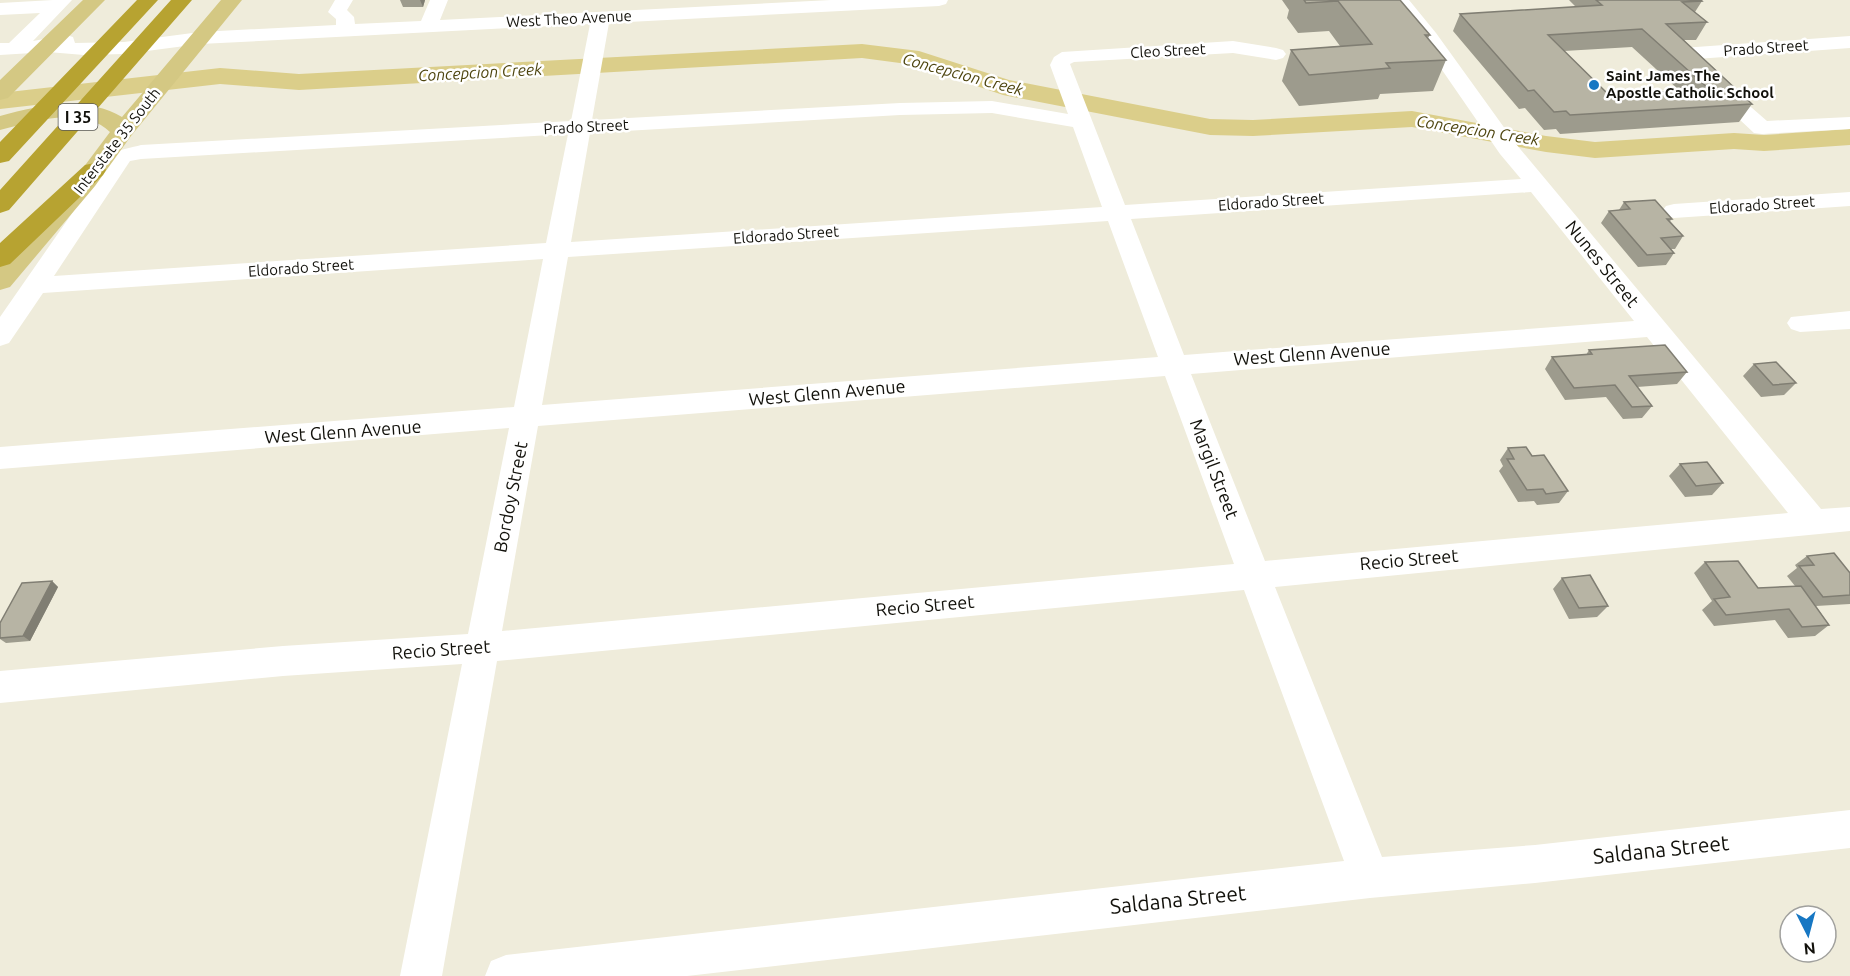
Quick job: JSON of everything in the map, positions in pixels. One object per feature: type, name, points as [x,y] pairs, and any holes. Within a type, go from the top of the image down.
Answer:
[{"type":"highway","name":"I 35","points":[[0,156],[148,0]]},
{"type":"highway","name":"I 35","points":[[0,205],[182,0]]},
{"type":"highway","points":[[156,30],[189,0]]},
{"type":"highway","points":[[0,258],[94,170]]},
{"type":"main road","points":[[3,90],[95,0]]},
{"type":"main road","name":"Interstate 35 South","points":[[0,280],[94,170],[123,131],[231,0]]},
{"type":"main road","points":[[0,123],[57,112],[88,112],[116,121],[123,131]]},
{"type":"street","points":[[344,0],[338,12],[345,17],[344,30]]},
{"type":"street","points":[[428,26],[439,0]]},
{"type":"street","name":"West Theo Avenue","points":[[5,44],[70,49],[174,43],[200,38],[817,3],[939,0]]},
{"type":"street","name":"Nunes Street","points":[[1399,0],[1421,26],[1508,149],[1814,522]]},
{"type":"street","points":[[0,9],[60,3]]},
{"type":"street","points":[[5,44],[35,27],[60,3]]},
{"type":"street","name":"Bordoy Street","points":[[421,976],[601,17]]},
{"type":"street","name":"Prado Street","points":[[1850,42],[1682,54],[1762,128],[1850,123]]},
{"type":"street","name":"Cleo Street","points":[[1061,61],[1070,56],[1233,47],[1276,54]]},
{"type":"street","name":"Margil Street","points":[[1061,61],[1060,65],[1075,108],[1370,878]]},
{"type":"street","name":"Prado Street","points":[[94,170],[141,152],[964,107],[1075,108]]},
{"type":"street","points":[[0,337],[127,148],[123,131]]},
{"type":"street","name":"Eldorado Street","points":[[35,285],[1538,184]]},
{"type":"street","name":"Eldorado Street","points":[[1674,211],[1850,199]]},
{"type":"street","points":[[1800,323],[1850,320]]},
{"type":"street","name":"West Glenn Avenue","points":[[0,458],[526,418],[1173,364],[1655,328]]},
{"type":"street","name":"Recio Street","points":[[0,687],[283,661],[483,648],[1850,519]]},
{"type":"street","name":"Saldana Street","points":[[506,976],[1370,878],[1535,864],[1850,829]]},
{"type":"building","points":[[1304,0],[1400,0],[1430,35],[1425,35],[1446,60],[1386,63],[1390,68],[1309,75],[1291,50],[1372,44],[1338,1],[1306,3]]},
{"type":"building","points":[[1596,0],[1701,0],[1682,2],[1707,22],[1666,24],[1752,104],[1570,115],[1566,111],[1554,112],[1534,90],[1528,91],[1460,14],[1602,5]],"holes":[[[1642,29],[1709,89],[1609,95],[1548,35]]]},
{"type":"building","points":[[1655,200],[1672,219],[1667,219],[1683,236],[1661,238],[1674,253],[1647,255],[1609,211],[1630,209],[1624,202]]},
{"type":"building","points":[[1665,345],[1687,372],[1629,376],[1652,406],[1632,407],[1615,385],[1574,388],[1552,357],[1592,354],[1589,350]]},
{"type":"building","points":[[1776,362],[1796,383],[1773,385],[1754,364]]},
{"type":"building","points":[[1526,447],[1532,456],[1544,455],[1568,491],[1546,494],[1543,489],[1527,490],[1507,459],[1514,459],[1508,448]]},
{"type":"building","points":[[1707,462],[1723,483],[1696,486],[1680,464]]},
{"type":"building","points":[[1834,553],[1850,573],[1850,595],[1823,597],[1799,566],[1814,565],[1807,556]]},
{"type":"building","points":[[1738,561],[1758,588],[1801,586],[1829,625],[1802,627],[1789,609],[1726,615],[1714,599],[1730,597],[1705,562]]},
{"type":"building","points":[[1590,575],[1608,606],[1579,608],[1562,578]]},
{"type":"building","points":[[52,581],[23,636],[0,638],[0,623],[22,583]]},
{"type":"waterway","name":"Concepcion Creek","points":[[0,101],[220,76],[299,82],[862,51],[919,58],[1003,87],[1210,127],[1253,128],[1412,119],[1546,144],[1595,150],[1734,141],[1764,143],[1850,137]]},
{"type":"place","name":"Saint James The Apostle Catholic School","points":[[1594,85]]}]
